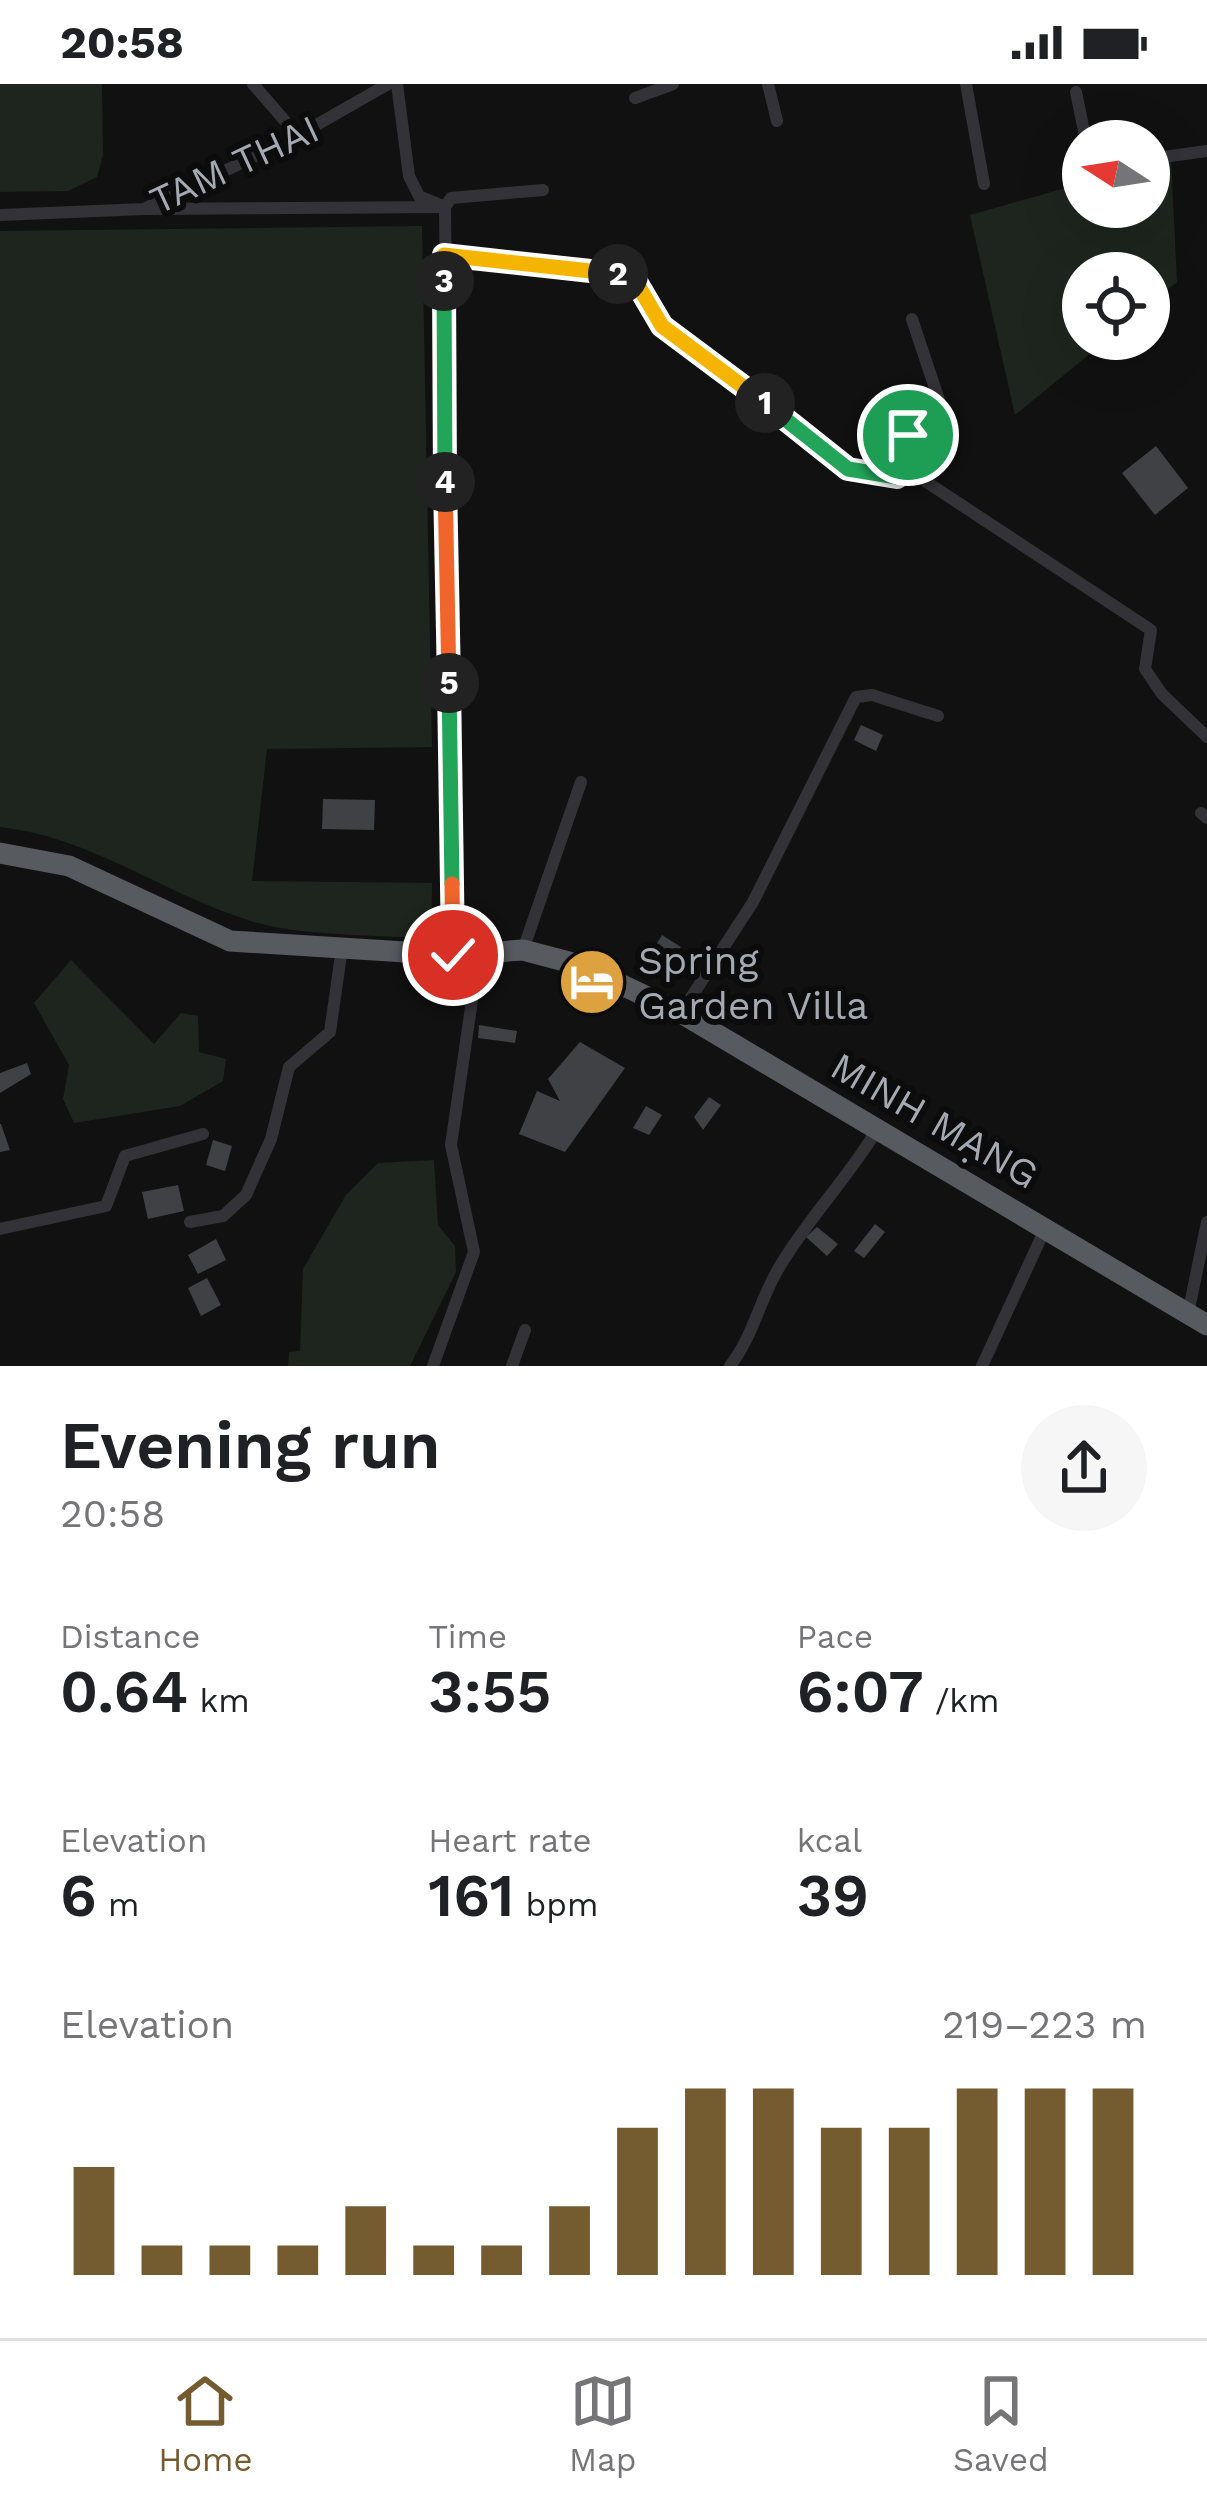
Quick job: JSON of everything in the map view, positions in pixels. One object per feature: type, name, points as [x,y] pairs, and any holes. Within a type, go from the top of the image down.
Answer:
[{"type":"highway","name":"MINH MẠNG","points":[[0,853],[69,866],[230,941],[453,955],[523,950],[580,965],[681,1013],[1197,1320]]},
{"type":"street","points":[[253,84],[298,136]]},
{"type":"street","points":[[393,84],[413,186],[419,196],[445,207]]},
{"type":"street","name":"TAM THAI","points":[[0,215],[144,209],[298,136],[393,84]]},
{"type":"street","points":[[635,98],[673,84]]},
{"type":"street","points":[[768,84],[777,121]]},
{"type":"street","points":[[966,84],[984,184]]},
{"type":"street","points":[[1076,92],[1082,120]]},
{"type":"street","points":[[1170,156],[1207,151]]},
{"type":"street","points":[[453,955],[445,207],[452,198],[469,194],[543,190]]},
{"type":"street","points":[[144,209],[445,207]]},
{"type":"street","points":[[444,255],[632,275],[662,326],[848,469],[922,479],[1151,630],[1145,669],[1162,694],[1207,737]]},
{"type":"street","points":[[897,477],[903,438],[926,433],[942,409],[912,319]]},
{"type":"street","points":[[681,1013],[753,902],[856,697],[866,694],[938,716]]},
{"type":"street","points":[[523,950],[581,782]]},
{"type":"street","points":[[190,1222],[224,1216],[253,1184],[289,1067],[330,1032],[342,948]]},
{"type":"street","points":[[433,1366],[474,1252],[456,1187],[451,1145],[479,951]]},
{"type":"street","points":[[730,1366],[747,1341],[778,1268],[846,1182],[878,1128]]},
{"type":"street","points":[[0,1228],[106,1206],[125,1156],[203,1134]]},
{"type":"street","points":[[1197,1320],[1207,1222]]},
{"type":"street","points":[[982,1366],[1046,1227]]},
{"type":"street","points":[[512,1366],[525,1330]]},
{"type":"shaded area","points":[[0,84],[102,84],[103,155],[97,177],[68,191],[0,192]]},
{"type":"shaded area","points":[[1170,159],[1177,282],[1170,288],[1170,252],[1062,252],[1062,360],[1082,360],[1015,415],[970,215],[1062,189],[1062,228],[1170,228]]},
{"type":"shaded area","points":[[422,226],[432,747],[267,749],[252,881],[432,883],[431,939],[314,932],[248,920],[65,842],[0,827],[0,231]]},
{"type":"shaded area","points":[[71,960],[154,1044],[181,1013],[198,1016],[199,1052],[226,1059],[223,1081],[180,1106],[74,1123],[63,1099],[69,1065],[34,1003]]},
{"type":"shaded area","points":[[434,1160],[438,1225],[455,1246],[456,1272],[410,1366],[288,1366],[289,1352],[300,1351],[303,1269],[346,1195],[378,1163]]},
{"type":"building","points":[[1156,446],[1188,488],[1155,515],[1122,473]]},
{"type":"building","points":[[861,725],[883,735],[876,751],[854,740]]},
{"type":"building","points":[[323,799],[375,800],[374,830],[322,829]]},
{"type":"building","points":[[662,935],[681,947],[655,980],[643,966]]},
{"type":"building","points":[[479,1025],[517,1031],[515,1043],[478,1038]]},
{"type":"building","points":[[580,1042],[625,1068],[565,1152],[519,1134],[537,1091],[560,1101],[548,1079]]},
{"type":"building","points":[[27,1063],[31,1074],[0,1093],[0,1073]]},
{"type":"building","points":[[709,1097],[721,1105],[703,1130],[694,1117]]},
{"type":"building","points":[[646,1106],[662,1115],[649,1135],[633,1128]]},
{"type":"building","points":[[0,1124],[10,1150],[0,1152]]},
{"type":"building","points":[[213,1140],[232,1146],[225,1171],[206,1165]]},
{"type":"building","points":[[178,1185],[184,1211],[148,1219],[142,1192]]},
{"type":"building","points":[[875,1224],[885,1232],[864,1258],[854,1251]]},
{"type":"building","points":[[817,1227],[838,1244],[827,1256],[806,1237]]},
{"type":"building","points":[[216,1239],[226,1260],[198,1274],[188,1255]]},
{"type":"building","points":[[207,1278],[221,1305],[201,1316],[188,1288]]},
{"type":"place","name":"Spring Garden Villa","points":[[592,982]]},
{"type":"route","points":[[453,955],[444,255],[632,275],[662,326],[848,469],[897,477],[901,443],[908,435]]}]
